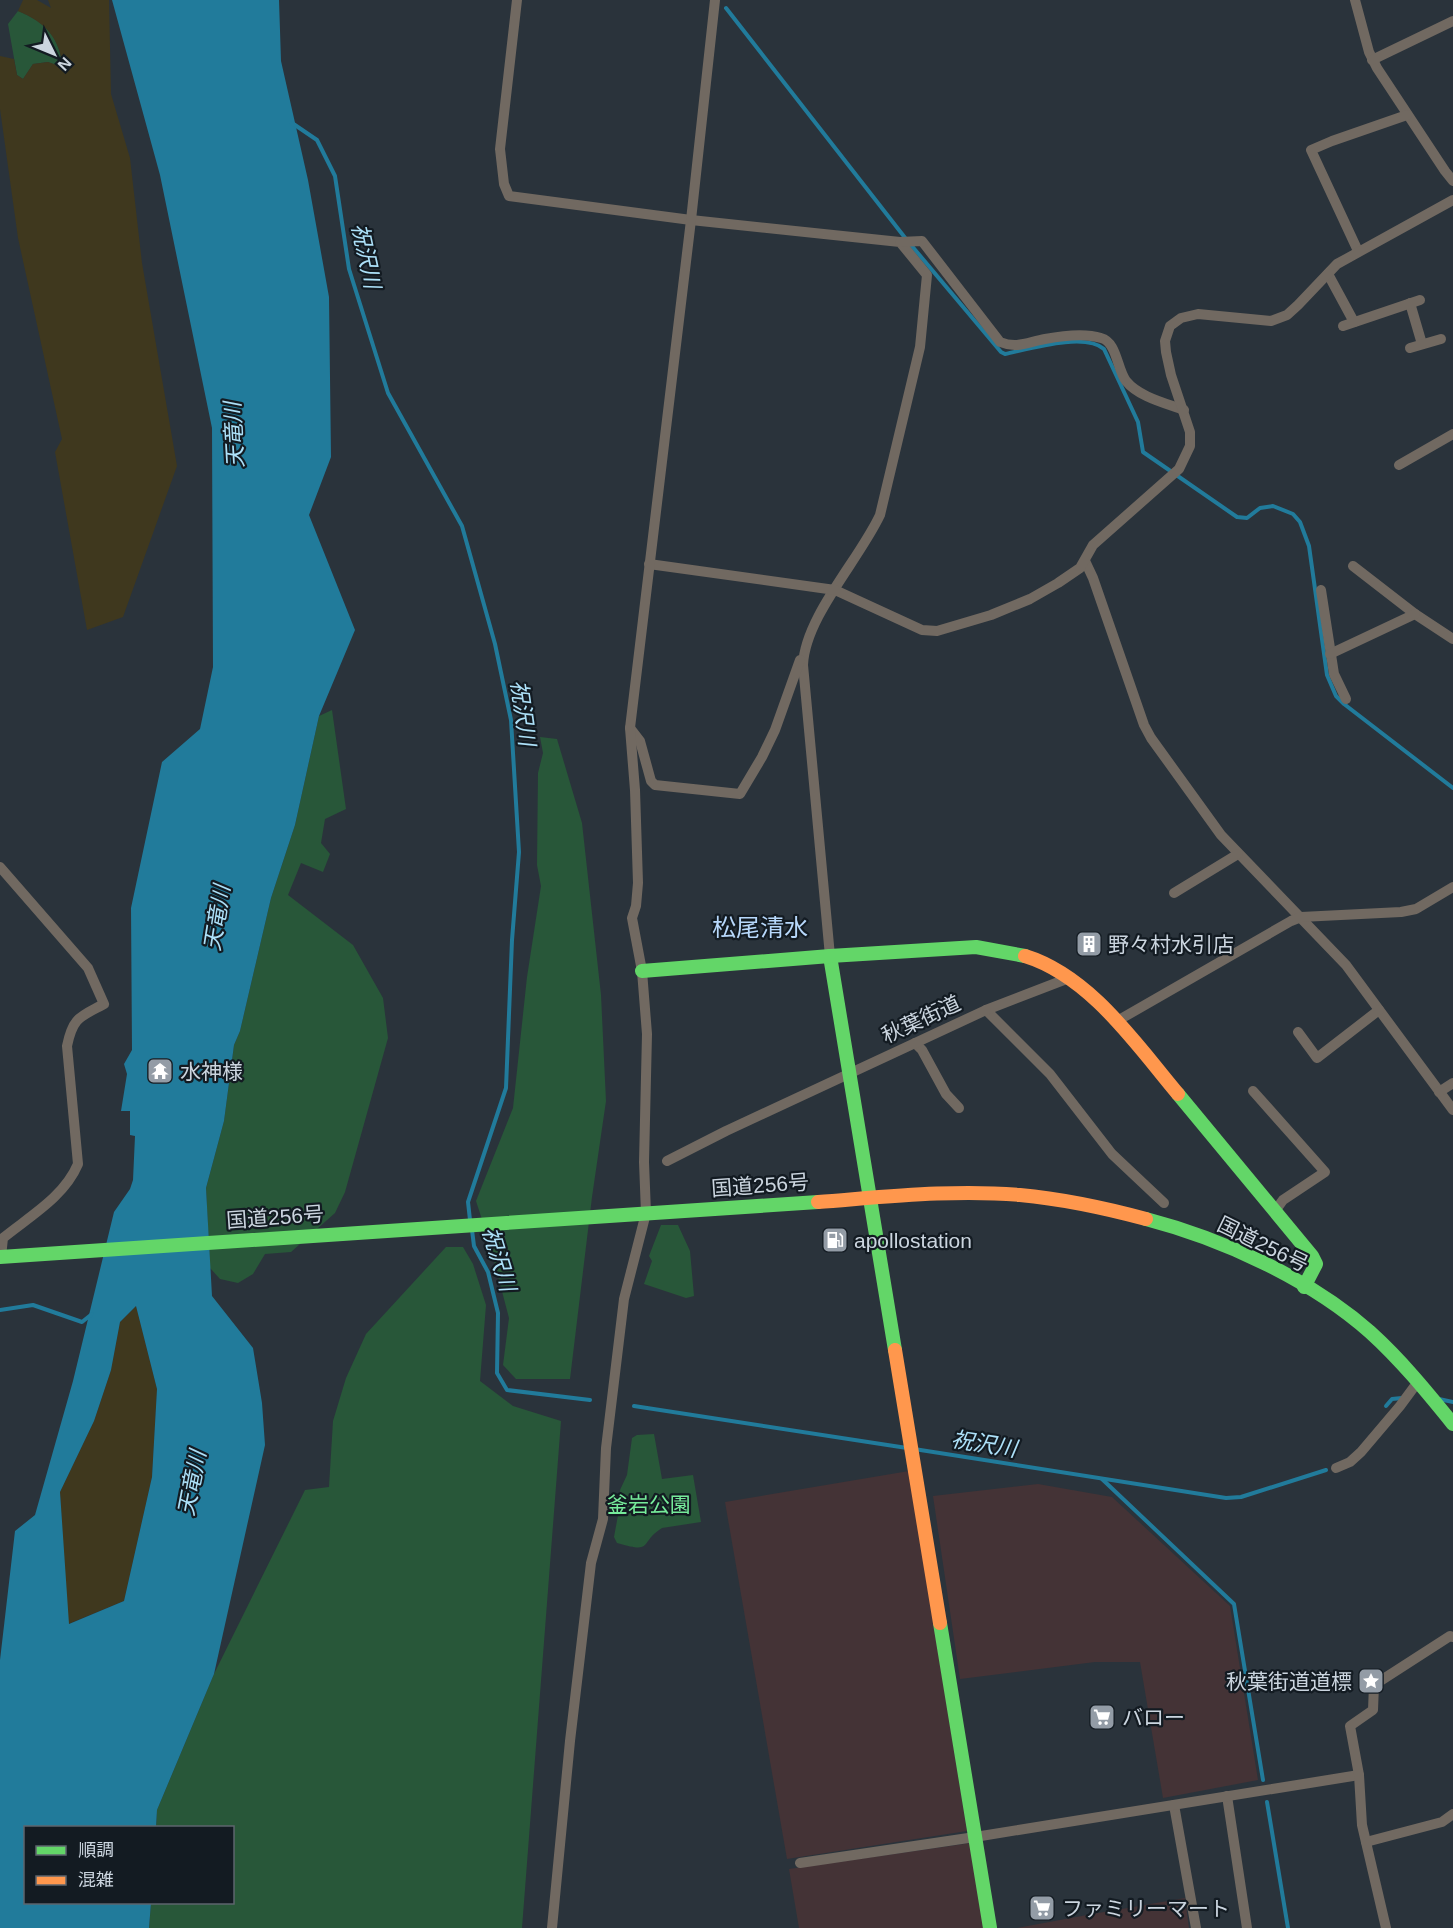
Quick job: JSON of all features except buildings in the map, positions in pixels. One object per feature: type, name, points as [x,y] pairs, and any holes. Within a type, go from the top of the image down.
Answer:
[{"type":"main road","points":[[642,971],[976,947],[1028,957],[1069,978],[1087,991],[1117,1022],[1312,1256],[1316,1264],[1304,1287]]},
{"type":"main road","points":[[830,956],[868,1198],[990,1928]]},
{"type":"main road","name":"国道256号","points":[[0,1257],[868,1198],[978,1194],[1020,1195],[1097,1206],[1164,1224],[1230,1249],[1304,1287],[1356,1321],[1407,1371],[1417,1389],[1438,1406],[1453,1424]]},
{"type":"street","points":[[517,0],[500,149],[504,184],[509,196],[691,220],[902,242],[922,241],[1000,342],[1011,347],[1047,338],[1089,336],[1104,338],[1111,345],[1125,379],[1134,389],[1184,410]]},
{"type":"street","points":[[552,1928],[591,1563],[603,1519],[606,1448],[624,1299],[642,1214],[647,1034],[642,971],[632,918],[636,906],[638,883],[636,790],[630,728],[715,0]]},
{"type":"street","points":[[1355,0],[1372,60],[1453,181]]},
{"type":"street","points":[[1372,60],[1453,21]]},
{"type":"street","points":[[1358,251],[1311,150],[1407,115]]},
{"type":"street","points":[[649,564],[835,590],[922,630],[937,632],[991,615],[1029,599],[1075,572],[1085,561],[1093,545],[1175,474],[1190,446],[1190,432],[1171,375],[1166,352],[1166,333],[1170,326],[1181,318],[1198,314],[1271,321],[1287,315],[1337,264],[1453,200]]},
{"type":"street","points":[[630,728],[640,741],[651,781],[655,784],[740,794],[762,757],[775,730],[811,631],[871,534],[880,515],[920,347],[927,275],[902,242]]},
{"type":"street","points":[[1328,274],[1354,322]]},
{"type":"street","points":[[1343,326],[1415,302],[1422,344]]},
{"type":"street","points":[[1410,348],[1442,339]]},
{"type":"street","points":[[1399,465],[1453,434]]},
{"type":"street","points":[[1085,561],[1097,589],[1144,725],[1151,738],[1221,835],[1346,965],[1453,1110]]},
{"type":"street","points":[[1353,566],[1415,614],[1453,639]]},
{"type":"street","points":[[1321,590],[1334,674],[1346,699]]},
{"type":"street","points":[[1330,654],[1415,614]]},
{"type":"street","points":[[803,651],[802,665],[830,956]]},
{"type":"street","points":[[1174,893],[1238,854]]},
{"type":"street","points":[[0,867],[88,968],[104,1004],[78,1018],[71,1030],[68,1046],[78,1164],[72,1178],[64,1188],[3,1238],[0,1257]]},
{"type":"street","points":[[1117,1022],[1291,921],[1301,917],[1401,912],[1416,909],[1453,887]]},
{"type":"street","points":[[986,1010],[1069,978]]},
{"type":"street","name":"秋葉街道","points":[[667,1161],[848,1073],[986,1010],[1050,1074],[1112,1154],[1164,1203]]},
{"type":"street","points":[[1298,1032],[1317,1058],[1379,1010]]},
{"type":"street","points":[[915,1043],[922,1050],[946,1094],[959,1108]]},
{"type":"street","points":[[1439,1092],[1453,1083]]},
{"type":"street","points":[[1253,1091],[1325,1172],[1283,1200],[1275,1211]]},
{"type":"street","points":[[1336,1468],[1350,1462],[1417,1389]]},
{"type":"street","points":[[1386,1928],[1362,1825],[1359,1775],[1350,1726],[1373,1710],[1374,1685],[1450,1636],[1453,1637]]},
{"type":"street","points":[[800,1863],[1359,1775]]},
{"type":"street","points":[[1227,1796],[1247,1928]]},
{"type":"street","points":[[1174,1805],[1196,1928]]},
{"type":"street","points":[[1366,1842],[1442,1822],[1453,1814]]},
{"type":"shaded area","points":[[909,1471],[967,1831],[787,1859],[725,1502]]},
{"type":"shaded area","points":[[1038,1484],[1112,1497],[1230,1606],[1258,1780],[1163,1798],[1140,1662],[1095,1662],[960,1679],[933,1496]]},
{"type":"shaded area","points":[[971,1843],[985,1928],[799,1928],[789,1869]]},
{"type":"shaded area","points":[[1185,1898],[1189,1928],[1017,1928],[1087,1915]]},
{"type":"green space","points":[[18,11],[37,21],[50,32],[58,48],[63,68],[48,62],[33,64],[23,79],[17,75],[8,24]]},
{"type":"green space","points":[[332,710],[346,809],[325,819],[321,843],[330,854],[323,872],[301,863],[288,895],[353,945],[383,998],[388,1038],[345,1192],[335,1213],[291,1252],[265,1254],[253,1274],[238,1283],[220,1279],[210,1268],[206,1188],[224,1121],[234,1045],[240,1031],[271,898],[295,825],[319,716]]},
{"type":"green space","points":[[540,737],[557,739],[582,823],[601,995],[606,1101],[570,1379],[516,1379],[503,1365],[509,1318],[476,1201],[513,1108],[527,977],[541,886],[537,865],[538,773],[543,753]]},
{"type":"green space","points":[[661,1225],[678,1225],[690,1251],[694,1296],[686,1298],[644,1284],[652,1261],[649,1256]]},
{"type":"green space","points":[[446,1247],[463,1247],[473,1264],[486,1305],[480,1381],[513,1406],[561,1421],[522,1928],[149,1928],[151,1904],[234,1904],[234,1826],[156,1826],[157,1810],[214,1674],[305,1490],[329,1487],[333,1421],[346,1378],[366,1334]]},
{"type":"green space","name":"釜岩公園","points":[[654,1434],[662,1479],[693,1475],[701,1522],[662,1528],[642,1547],[617,1543],[614,1537],[621,1499],[620,1490],[627,1475],[632,1438],[637,1435]]},
{"type":"sand","points":[[23,0],[37,0],[51,8],[48,0],[109,0],[111,94],[130,158],[142,263],[177,466],[123,617],[87,630],[55,452],[62,439],[18,238],[0,109],[0,56],[14,59],[17,75],[23,79],[33,64],[48,62],[63,67],[58,47],[50,32],[18,11]]},
{"type":"sand","points":[[136,1306],[157,1389],[152,1477],[124,1601],[68,1624],[60,1492],[94,1421],[111,1370],[120,1322]]},
{"type":"water","name":"天竜川","points":[[112,0],[279,0],[281,61],[308,180],[329,297],[331,457],[309,515],[355,630],[319,716],[295,825],[271,898],[240,1031],[234,1045],[224,1121],[206,1188],[212,1296],[253,1348],[262,1403],[265,1445],[214,1674],[157,1810],[156,1826],[24,1826],[24,1904],[151,1904],[149,1928],[0,1928],[0,1660],[15,1531],[35,1515],[73,1381],[114,1212],[130,1189],[133,1180],[135,1136],[130,1135],[130,1111],[121,1111],[127,1074],[124,1064],[132,1050],[131,908],[162,762],[200,729],[213,667],[212,428],[160,175]],"holes":[[[136,1306],[157,1389],[152,1477],[124,1601],[69,1624],[60,1492],[94,1421],[111,1370],[120,1322]]]},
{"type":"waterway","points":[[726,8],[906,239]]},
{"type":"waterway","name":"祝沢川","points":[[292,123],[317,140],[335,176],[349,269],[388,393],[462,526],[495,644],[511,720],[519,852],[512,940],[506,1088],[468,1202],[470,1220]]},
{"type":"waterway","points":[[911,245],[1001,352],[1005,354],[1071,342],[1095,344],[1104,349],[1138,422],[1143,452],[1237,517],[1247,518],[1260,508],[1273,506],[1293,514],[1300,522],[1309,546],[1327,675],[1336,696],[1453,788]]},
{"type":"waterway","name":"祝沢川","points":[[472,1230],[474,1246],[488,1272],[498,1313],[497,1373],[507,1390],[590,1400]]},
{"type":"waterway","points":[[0,1310],[33,1305],[82,1322],[92,1314]]},
{"type":"waterway","name":"祝沢川","points":[[1386,1406],[1392,1399],[1402,1398]]},
{"type":"waterway","name":"祝沢川","points":[[1439,1399],[1453,1402]]},
{"type":"waterway","name":"祝沢川","points":[[634,1406],[907,1448]]},
{"type":"waterway","name":"祝沢川","points":[[914,1449],[1226,1498],[1241,1497],[1326,1470]]},
{"type":"waterway","points":[[1102,1479],[1234,1604],[1263,1780]]},
{"type":"waterway","points":[[1267,1802],[1288,1928]]},
{"type":"traffic: fast","points":[[642,971],[976,947],[1025,956]]},
{"type":"traffic: fast","points":[[830,956],[895,1350]]},
{"type":"traffic: fast","points":[[1178,1094],[1312,1256],[1316,1264],[1304,1287]]},
{"type":"traffic: fast","points":[[0,1257],[818,1202]]},
{"type":"traffic: fast","points":[[1146,1219],[1175,1227],[1235,1250],[1293,1278],[1321,1295],[1370,1332],[1413,1376],[1453,1424]]},
{"type":"traffic: fast","points":[[940,1623],[990,1928]]},
{"type":"traffic: slow","points":[[1025,956],[1049,966],[1091,995],[1128,1034],[1178,1094]]},
{"type":"traffic: slow","points":[[818,1202],[919,1194],[995,1193],[1068,1201],[1146,1219]]},
{"type":"traffic: slow","points":[[895,1350],[940,1623]]},
{"type":"place","name":"野々村水引店","points":[[1089,944]]},
{"type":"place","name":"水神様","points":[[160,1071]]},
{"type":"place","name":"apollostation","points":[[835,1240]]},
{"type":"place","name":"秋葉街道道標","points":[[1371,1681]]},
{"type":"place","name":"バロー","points":[[1102,1717]]},
{"type":"place","name":"ファミリーマート","points":[[1042,1908]]},
{"type":"district","name":"松尾清水","points":[[760,927]]}]
